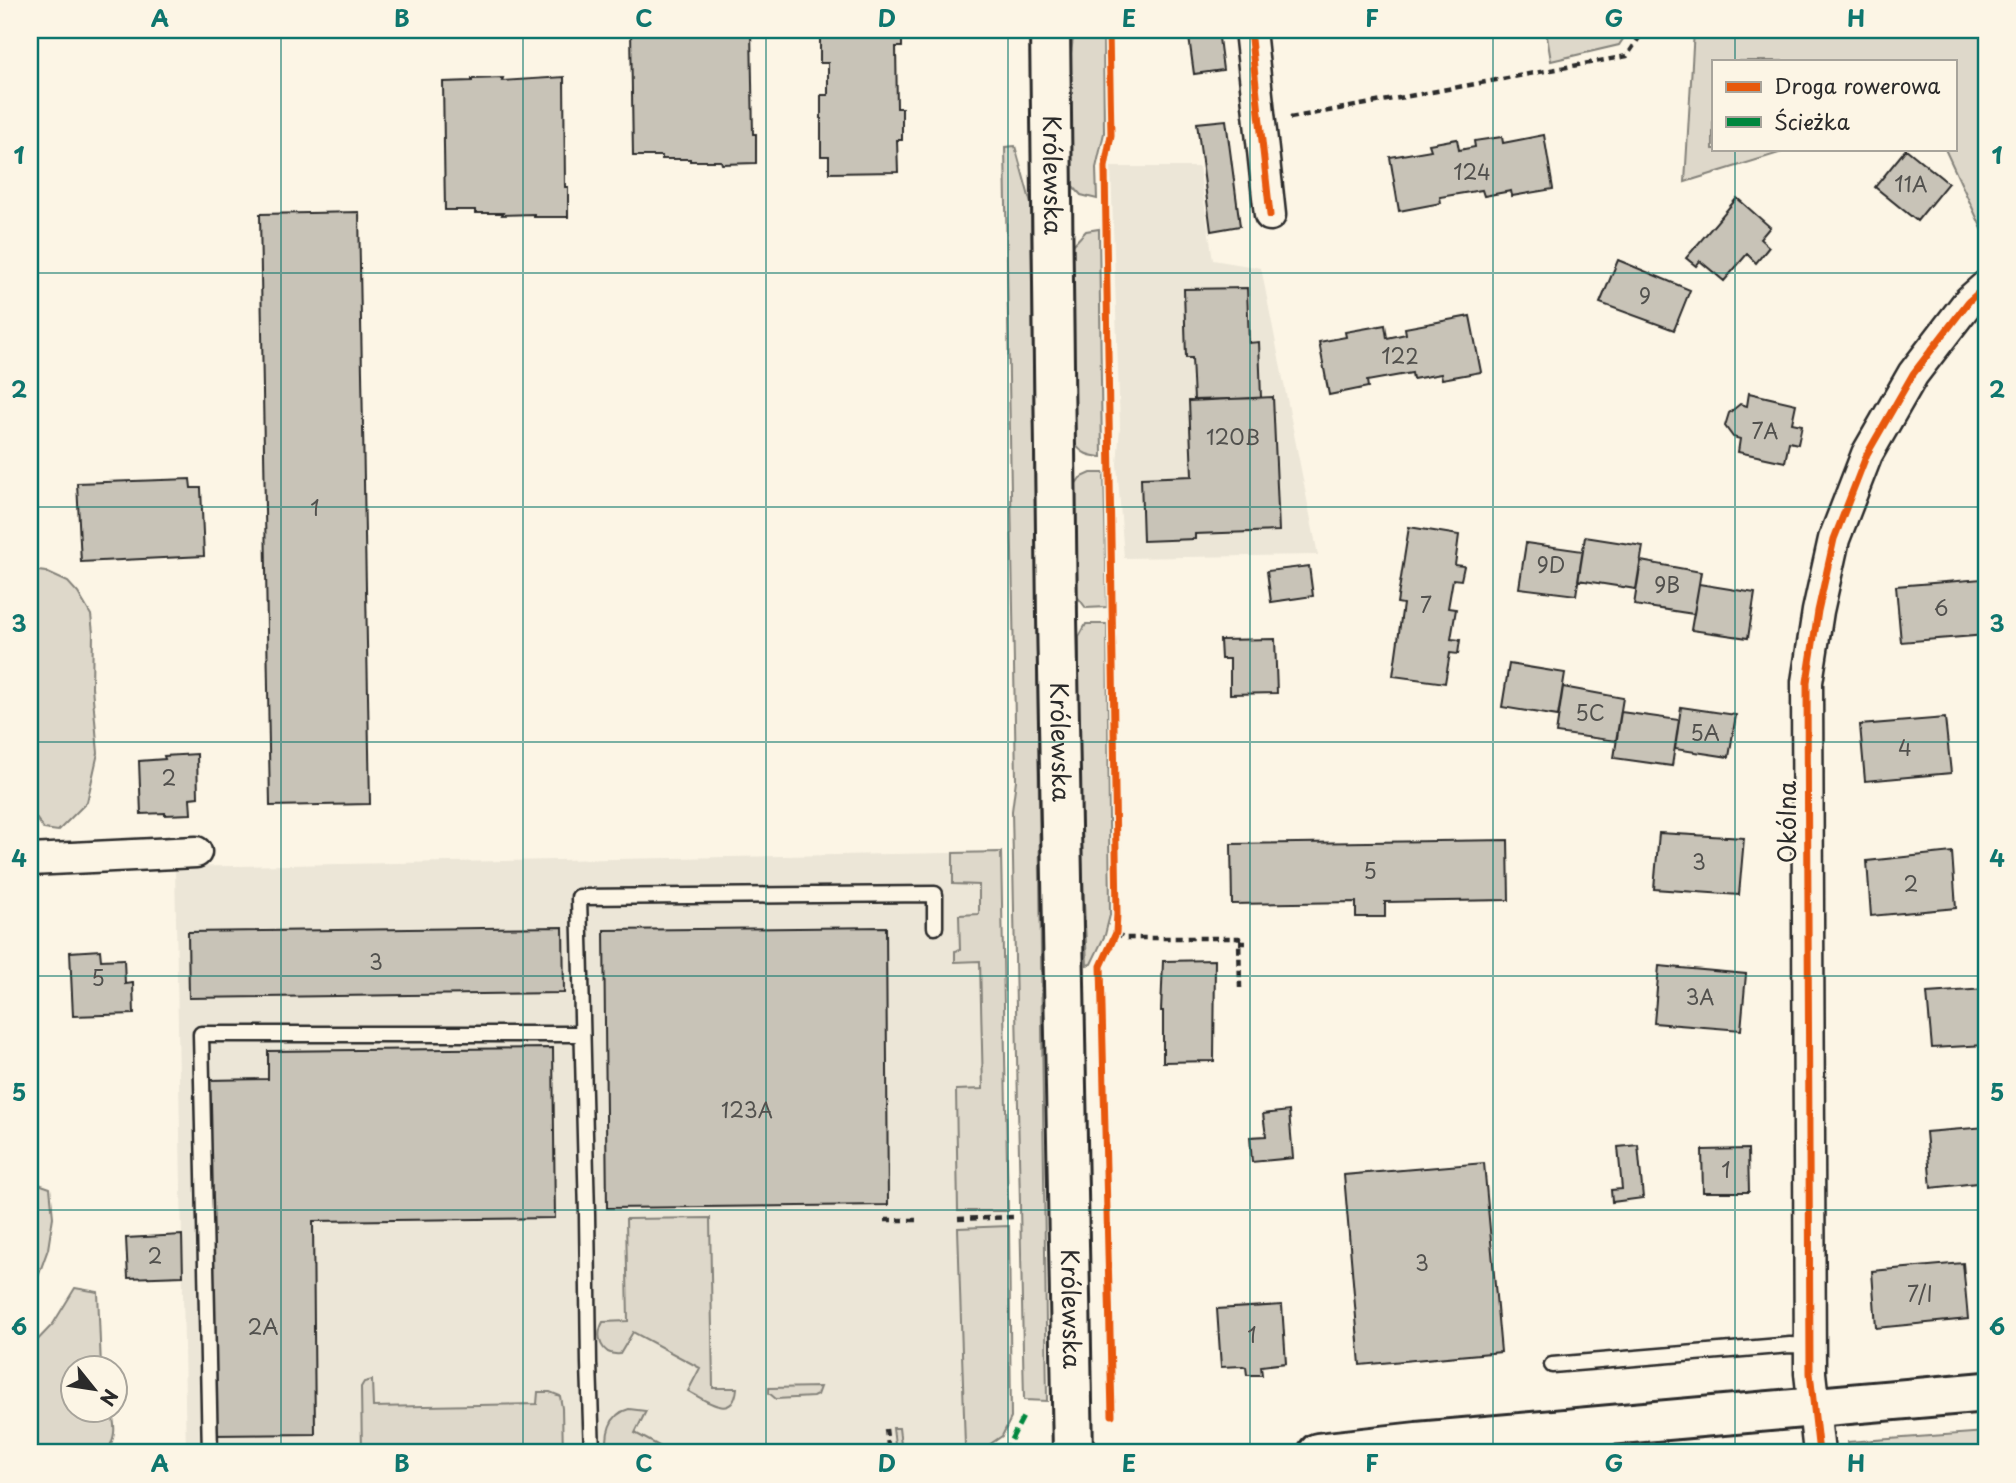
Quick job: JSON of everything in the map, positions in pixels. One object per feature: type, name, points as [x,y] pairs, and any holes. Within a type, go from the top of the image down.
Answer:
[{"type":"main road","name":"Królewska","points":[[1050,30],[1057,617],[1073,1453]]},
{"type":"main road","points":[[1318,1453],[1986,1392]]},
{"type":"street","points":[[1250,30],[1270,215]]},
{"type":"street","name":"Okólna","points":[[1819,1453],[1810,1346],[1807,682],[1818,611],[1834,539],[1867,454],[1913,374],[1969,301],[1986,286]]},
{"type":"street","points":[[30,860],[196,852]]},
{"type":"lane","points":[[592,1453],[579,897],[935,894],[935,927]]},
{"type":"lane","points":[[210,1453],[201,1034],[581,1034]]},
{"type":"lane","points":[[1552,1365],[1790,1345],[1810,1346]]},
{"type":"path","points":[[1259,124],[1627,56],[1644,30]]},
{"type":"path","points":[[1116,933],[1125,938],[1239,938],[1240,988]]},
{"type":"path","points":[[1239,943],[1247,943]]},
{"type":"path","points":[[958,1219],[1014,1217]]},
{"type":"path","points":[[885,1220],[921,1220]]},
{"type":"path","points":[[886,1429],[889,1453]]},
{"type":"shaded area","points":[[1074,30],[1103,30],[1104,133],[1096,168],[1097,199],[1081,195],[1072,185],[1070,61]]},
{"type":"shaded area","points":[[1546,30],[1629,30],[1619,45],[1551,61]]},
{"type":"shaded area","points":[[1694,30],[1986,30],[1984,233],[1945,150],[1956,150],[1956,60],[1712,60],[1712,150],[1789,150],[1685,182]]},
{"type":"shaded area","points":[[1015,146],[1031,204],[1047,1401],[1024,1400],[1012,811],[1016,780],[1005,147]]},
{"type":"shaded area","points":[[1111,167],[1199,167],[1213,260],[1261,268],[1318,555],[1124,558],[1117,464],[1120,427]]},
{"type":"shaded area","points":[[1099,229],[1102,457],[1086,454],[1074,443],[1073,245],[1086,231]]},
{"type":"shaded area","points":[[1091,473],[1104,473],[1107,607],[1086,608],[1077,596],[1075,485],[1080,478]]},
{"type":"shaded area","points":[[30,570],[46,572],[68,582],[91,615],[93,633],[92,687],[98,753],[87,802],[58,831],[44,829],[32,812]]},
{"type":"shaded area","points":[[1086,624],[1107,624],[1110,915],[1105,935],[1091,964],[1087,965],[1079,797],[1079,637]]},
{"type":"shaded area","points":[[1001,852],[1011,1418],[1002,1436],[977,1453],[186,1453],[175,867]]},
{"type":"shaded area","points":[[1001,852],[1008,1211],[958,1211],[956,1090],[983,1089],[980,961],[955,962],[955,951],[960,950],[959,915],[979,914],[979,885],[953,884],[953,853]]},
{"type":"shaded area","points":[[30,1181],[50,1188],[53,1217],[48,1249],[30,1299]]},
{"type":"shaded area","points":[[710,1218],[713,1388],[737,1388],[735,1398],[725,1407],[688,1391],[700,1368],[633,1332],[620,1354],[604,1349],[600,1339],[603,1322],[628,1321],[626,1219]]},
{"type":"shaded area","points":[[1009,1226],[1011,1418],[1002,1436],[977,1453],[902,1453],[965,1446],[958,1228]]},
{"type":"shaded area","points":[[75,1288],[98,1292],[100,1354],[60,1354],[60,1424],[113,1424],[113,1437],[106,1453],[30,1453],[30,1348],[53,1324]]},
{"type":"shaded area","points":[[372,1380],[373,1407],[537,1404],[538,1392],[550,1392],[560,1396],[563,1453],[362,1453],[361,1387],[364,1382]]},
{"type":"shaded area","points":[[820,1387],[817,1395],[813,1397],[776,1399],[769,1393],[769,1388]]},
{"type":"shaded area","points":[[629,1409],[646,1411],[635,1433],[672,1453],[609,1453],[607,1440],[610,1426],[617,1416]]},
{"type":"shaded area","points":[[893,1428],[899,1428],[902,1453],[896,1453]]},
{"type":"shaded area","points":[[1986,1432],[1986,1453],[1849,1453],[1848,1442]]},
{"type":"building","points":[[631,30],[751,30],[756,163],[722,164],[721,161],[633,156]]},
{"type":"building","points":[[820,30],[902,30],[902,47],[896,47],[897,108],[902,108],[902,140],[897,140],[898,172],[829,173],[829,156],[821,156],[821,95],[828,95],[828,63],[820,63]]},
{"type":"building","points":[[1188,30],[1218,30],[1223,70],[1194,74]]},
{"type":"building","points":[[564,77],[565,187],[568,187],[568,217],[445,210],[443,82]]},
{"type":"building","points":[[1226,120],[1240,226],[1211,231],[1197,123]]},
{"type":"building","points":[[1544,135],[1553,189],[1512,196],[1511,191],[1484,196],[1482,190],[1440,197],[1441,203],[1399,211],[1390,157],[1431,150],[1429,144],[1457,139],[1459,150],[1475,147],[1474,141],[1502,137],[1503,143]]},
{"type":"building","points":[[1905,150],[1948,183],[1917,221],[1875,187]]},
{"type":"building","points":[[1737,198],[1770,227],[1760,239],[1769,247],[1756,263],[1747,254],[1724,281],[1700,261],[1696,266],[1686,258]]},
{"type":"building","points":[[359,212],[370,804],[270,806],[260,214]]},
{"type":"building","points":[[1618,260],[1690,290],[1674,330],[1600,303]]},
{"type":"building","points":[[1247,288],[1249,343],[1259,342],[1261,398],[1194,400],[1192,358],[1186,358],[1184,289]]},
{"type":"building","points":[[1470,316],[1481,372],[1442,379],[1441,374],[1413,379],[1412,373],[1367,381],[1368,387],[1329,395],[1319,342],[1346,337],[1345,332],[1385,325],[1387,338],[1406,334],[1405,328]]},
{"type":"building","points":[[1749,393],[1796,404],[1792,423],[1802,425],[1798,444],[1789,442],[1785,462],[1738,452],[1740,439],[1733,437],[1725,426],[1729,413],[1740,404],[1747,406]]},
{"type":"building","points":[[1273,397],[1279,531],[1195,534],[1195,539],[1143,541],[1141,478],[1192,476],[1189,401]]},
{"type":"building","points":[[190,479],[191,488],[201,488],[204,556],[81,562],[77,483]]},
{"type":"building","points":[[1409,527],[1459,535],[1455,565],[1464,566],[1461,580],[1453,579],[1448,608],[1456,609],[1451,639],[1460,640],[1458,654],[1450,653],[1445,683],[1393,676],[1403,604],[1397,603]]},
{"type":"building","points":[[1585,537],[1643,546],[1636,589],[1578,580]]},
{"type":"building","points":[[1526,543],[1583,551],[1576,595],[1519,588]]},
{"type":"building","points":[[1641,561],[1701,572],[1694,614],[1634,605]]},
{"type":"building","points":[[1309,566],[1313,596],[1271,602],[1267,571]]},
{"type":"building","points":[[1982,579],[1986,635],[1901,642],[1896,586]]},
{"type":"building","points":[[1699,584],[1755,593],[1748,638],[1691,630]]},
{"type":"building","points":[[1275,639],[1277,693],[1230,694],[1230,659],[1221,659],[1220,640]]},
{"type":"building","points":[[1509,664],[1565,673],[1558,716],[1502,707]]},
{"type":"building","points":[[1563,687],[1623,698],[1616,741],[1556,733]]},
{"type":"building","points":[[1681,707],[1736,715],[1729,757],[1675,749]]},
{"type":"building","points":[[1621,712],[1679,720],[1672,766],[1614,758]]},
{"type":"building","points":[[1945,718],[1951,773],[1865,781],[1860,725]]},
{"type":"building","points":[[197,754],[198,797],[190,798],[191,814],[141,814],[139,761]]},
{"type":"building","points":[[1659,833],[1744,838],[1739,895],[1654,889]]},
{"type":"building","points":[[1508,840],[1509,900],[1385,902],[1385,917],[1356,917],[1356,902],[1232,904],[1231,844]]},
{"type":"building","points":[[1952,852],[1956,908],[1871,916],[1867,861]]},
{"type":"building","points":[[563,927],[564,993],[189,998],[188,932]]},
{"type":"building","points":[[886,927],[888,1205],[607,1208],[604,930]]},
{"type":"building","points":[[100,950],[101,960],[124,959],[125,984],[133,983],[134,1014],[73,1016],[70,952]]},
{"type":"building","points":[[1215,960],[1214,1061],[1163,1062],[1163,961]]},
{"type":"building","points":[[1659,966],[1746,974],[1741,1030],[1654,1023]]},
{"type":"building","points":[[1986,989],[1986,1045],[1932,1048],[1927,993]]},
{"type":"building","points":[[553,1048],[555,1218],[313,1221],[315,1434],[213,1435],[209,1080],[268,1079],[268,1051]]},
{"type":"building","points":[[1289,1111],[1293,1158],[1252,1162],[1250,1137],[1266,1136],[1263,1114]]},
{"type":"building","points":[[1986,1127],[1986,1182],[1931,1188],[1926,1132]]},
{"type":"building","points":[[1638,1145],[1643,1198],[1612,1202],[1611,1190],[1622,1189],[1618,1147]]},
{"type":"building","points":[[1748,1149],[1749,1192],[1703,1192],[1702,1150]]},
{"type":"building","points":[[1484,1163],[1501,1352],[1360,1365],[1344,1175]]},
{"type":"building","points":[[182,1235],[183,1276],[128,1278],[126,1238]]},
{"type":"building","points":[[1963,1263],[1968,1319],[1876,1328],[1872,1271]]},
{"type":"building","points":[[1282,1305],[1286,1363],[1261,1366],[1262,1375],[1247,1375],[1246,1367],[1243,1366],[1221,1367],[1217,1309]]},
{"type":"marked path","points":[[1004,1453],[1023,1417]]},
{"type":"cycle path","points":[[1109,30],[1111,135],[1105,167],[1117,914],[1116,933],[1101,966],[1112,1415]]},
{"type":"cycle path","points":[[1250,30],[1270,215]]},
{"type":"cycle path","points":[[1819,1453],[1810,1373],[1807,682],[1818,611],[1834,539],[1867,454],[1913,374],[1969,301],[1986,286]]}]
